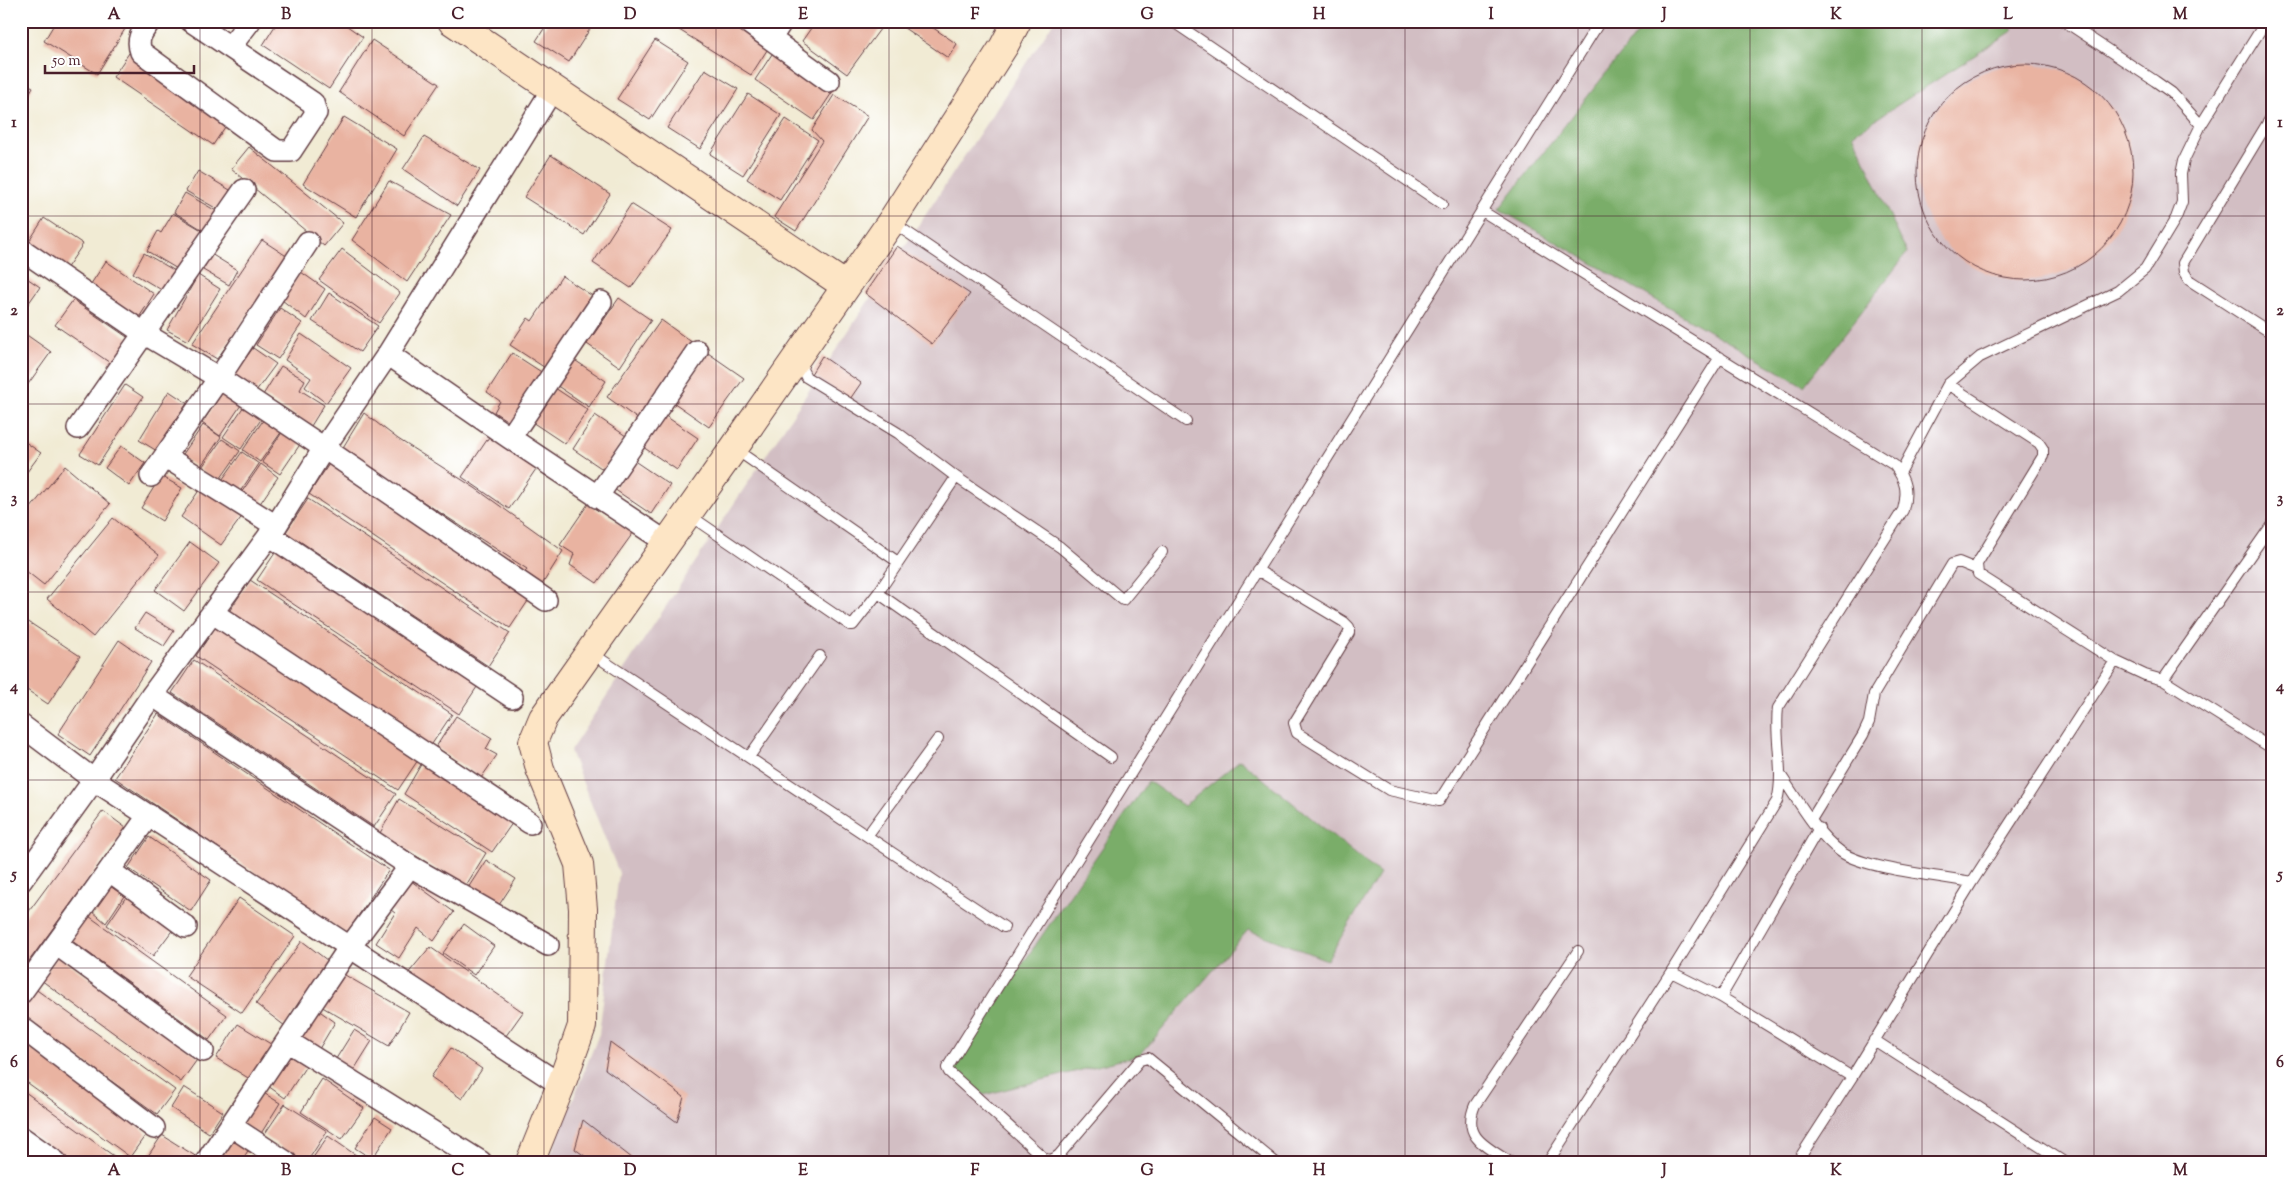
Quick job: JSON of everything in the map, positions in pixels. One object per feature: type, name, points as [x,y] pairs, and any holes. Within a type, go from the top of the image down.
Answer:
[{"type":"street","points":[[150,21],[139,36],[138,43],[141,52],[277,151],[291,151],[316,114],[313,103],[191,21]]},
{"type":"street","points":[[230,47],[250,21]]},
{"type":"street","points":[[452,21],[848,290]]},
{"type":"street","points":[[746,21],[777,30],[829,81]]},
{"type":"street","points":[[530,1162],[562,1084],[582,1026],[583,909],[579,864],[540,769],[533,742],[543,718],[666,542],[848,290],[1004,46],[1017,21]]},
{"type":"street","points":[[21,881],[94,780],[152,695],[273,531],[324,448],[388,354],[552,90]]},
{"type":"street","points":[[78,428],[244,190]]},
{"type":"street","points":[[151,476],[166,457],[308,242]]},
{"type":"street","points":[[21,249],[145,334],[219,378],[324,448],[546,600]]},
{"type":"street","points":[[510,438],[600,302]]},
{"type":"street","points":[[597,497],[697,351]]},
{"type":"street","points":[[388,354],[666,542]]},
{"type":"street","points":[[166,457],[512,697]]},
{"type":"street","points":[[213,613],[530,823]]},
{"type":"street","points":[[152,695],[410,866],[548,945]]},
{"type":"street","points":[[21,725],[94,780],[349,948],[562,1084]]},
{"type":"street","points":[[21,993],[149,815]]},
{"type":"street","points":[[206,1162],[349,948],[410,866]]},
{"type":"street","points":[[110,871],[186,927]]},
{"type":"street","points":[[56,944],[203,1051]]},
{"type":"street","points":[[21,1027],[154,1128]]},
{"type":"street","points":[[287,1042],[481,1162]]},
{"type":"street","points":[[231,1126],[286,1162]]},
{"type":"street","points":[[21,1138],[56,1162]]},
{"type":"lane","points":[[1172,21],[1442,204]]},
{"type":"lane","points":[[1275,1162],[1148,1058],[1140,1060],[1059,1155],[1052,1160],[1045,1159],[946,1068],[1600,21]]},
{"type":"lane","points":[[2064,21],[2156,81],[2172,94],[2202,125]]},
{"type":"lane","points":[[1900,473],[1948,384],[1980,357],[2118,291],[2145,269],[2176,218],[2182,202],[2181,174],[2184,160],[2202,125],[2266,21]]},
{"type":"lane","points":[[2273,114],[2183,263],[2184,272],[2189,280],[2273,334]]},
{"type":"lane","points":[[1482,211],[1894,465],[1905,480],[1907,495],[1903,510],[1778,708],[1776,722],[1780,788],[1777,801],[1671,972],[1548,1162]]},
{"type":"lane","points":[[891,222],[1186,421]]},
{"type":"lane","points":[[848,290],[804,360],[802,369],[806,377],[898,433],[956,477],[1060,547],[1123,600],[1162,552]]},
{"type":"lane","points":[[1257,570],[1344,622],[1349,627],[1349,633],[1294,723],[1297,734],[1389,790],[1439,801],[1720,358]]},
{"type":"lane","points":[[1948,384],[2040,443],[2043,449],[2043,456],[1976,570]]},
{"type":"lane","points":[[734,448],[898,562]]},
{"type":"lane","points":[[688,514],[850,625],[856,623],[878,593],[956,477]]},
{"type":"lane","points":[[2163,680],[2273,523]]},
{"type":"lane","points":[[1811,820],[1863,734],[1869,722],[1874,694],[1952,564],[1959,562],[1976,570],[1978,574],[2115,661],[2145,675],[2163,680],[2273,749]]},
{"type":"lane","points":[[878,593],[1111,757]]},
{"type":"lane","points":[[589,652],[1004,927]]},
{"type":"lane","points":[[749,758],[820,656]]},
{"type":"lane","points":[[1797,1162],[1852,1077],[1972,882],[2115,661]]},
{"type":"lane","points":[[867,836],[938,739]]},
{"type":"lane","points":[[1780,774],[1811,820],[1839,851],[1866,863],[1972,882]]},
{"type":"lane","points":[[1721,997],[1819,828]]},
{"type":"lane","points":[[1510,1162],[1479,1141],[1472,1131],[1470,1118],[1475,1106],[1578,951]]},
{"type":"lane","points":[[1671,972],[1721,997],[1852,1077]]},
{"type":"lane","points":[[1874,1040],[2064,1162]]},
{"type":"shaded area","points":[[1054,21],[2273,21],[2273,1162],[548,1162],[599,1034],[619,873],[570,751]]},
{"type":"green space","points":[[1647,21],[1999,21],[2014,30],[1853,134],[1907,253],[1804,386],[1499,209]]},
{"type":"green space","points":[[1240,760],[1380,874],[1327,960],[1248,930],[1140,1055],[984,1095],[951,1068],[1148,781],[1184,806]]},
{"type":"building","points":[[56,21],[130,21],[97,74],[44,41]]},
{"type":"building","points":[[278,21],[340,21],[363,37],[329,89],[263,45]]},
{"type":"building","points":[[549,21],[595,21],[569,62],[536,41]]},
{"type":"building","points":[[680,21],[728,21],[769,47],[751,75],[676,28]]},
{"type":"building","points":[[816,21],[886,21],[847,74],[802,41]]},
{"type":"building","points":[[894,21],[923,21],[957,44],[948,58]]},
{"type":"building","points":[[372,40],[439,84],[404,136],[339,92]]},
{"type":"building","points":[[655,40],[688,61],[650,120],[617,99]]},
{"type":"building","points":[[776,48],[835,88],[814,120],[755,80]]},
{"type":"building","points":[[129,53],[229,121],[213,145],[113,77]]},
{"type":"building","points":[[2014,64],[2036,64],[2056,68],[2076,76],[2102,95],[2121,121],[2125,130],[2133,161],[2133,183],[2125,214],[2121,223],[2102,249],[2076,268],[2056,276],[2036,280],[2014,280],[1994,276],[1974,268],[1956,256],[1941,241],[1929,223],[1921,203],[1917,183],[1917,161],[1921,141],[1929,121],[1941,103],[1956,88],[1974,76],[1994,68]]},
{"type":"building","points":[[705,69],[738,89],[700,149],[667,128]]},
{"type":"building","points":[[21,81],[33,87],[21,107]]},
{"type":"building","points":[[748,94],[781,115],[743,175],[710,154]]},
{"type":"building","points":[[834,95],[868,116],[796,231],[774,217],[822,141],[812,130]]},
{"type":"building","points":[[344,117],[397,149],[356,217],[303,184]]},
{"type":"building","points":[[786,119],[818,140],[780,200],[747,179]]},
{"type":"building","points":[[424,137],[480,170],[457,206],[403,169]]},
{"type":"building","points":[[249,147],[343,223],[324,246],[231,169]]},
{"type":"building","points":[[551,155],[610,194],[584,235],[524,197]]},
{"type":"building","points":[[198,171],[230,190],[219,210],[186,191]]},
{"type":"building","points":[[389,181],[451,215],[407,282],[352,240]]},
{"type":"building","points":[[185,193],[218,212],[206,232],[174,212]]},
{"type":"building","points":[[631,204],[672,230],[631,288],[593,263]]},
{"type":"building","points":[[173,213],[205,232],[179,270],[147,251],[158,231],[161,233]]},
{"type":"building","points":[[44,218],[83,244],[66,269],[28,243]]},
{"type":"building","points":[[262,240],[288,257],[217,359],[192,344]]},
{"type":"building","points":[[897,246],[970,294],[932,344],[865,293]]},
{"type":"building","points":[[342,249],[400,293],[379,323],[319,280]]},
{"type":"building","points":[[144,253],[177,272],[165,292],[133,273]]},
{"type":"building","points":[[211,254],[237,270],[229,285],[203,270]]},
{"type":"building","points":[[106,261],[154,294],[138,319],[89,287]]},
{"type":"building","points":[[301,272],[325,289],[306,319],[282,300]]},
{"type":"building","points":[[21,274],[40,287],[21,314]]},
{"type":"building","points":[[198,275],[220,289],[188,341],[167,330]]},
{"type":"building","points":[[562,276],[597,299],[550,371],[510,345],[528,318],[532,321]]},
{"type":"building","points":[[329,293],[378,326],[360,352],[312,321]]},
{"type":"building","points":[[619,298],[651,320],[620,367],[587,344]]},
{"type":"building","points":[[73,300],[133,341],[116,367],[55,325]]},
{"type":"building","points":[[280,308],[302,323],[278,359],[256,345]]},
{"type":"building","points":[[661,320],[693,343],[639,420],[607,397]]},
{"type":"building","points":[[21,331],[51,352],[21,394]]},
{"type":"building","points":[[301,334],[351,368],[326,403],[305,387],[311,378],[285,360]]},
{"type":"building","points":[[253,348],[276,364],[253,395],[231,378]]},
{"type":"building","points":[[512,353],[546,375],[514,425],[494,412],[500,401],[487,392]]},
{"type":"building","points":[[708,353],[744,378],[709,427],[673,402]]},
{"type":"building","points":[[822,356],[861,383],[850,399],[811,374]]},
{"type":"building","points":[[573,359],[606,381],[589,407],[556,385]]},
{"type":"building","points":[[281,366],[305,380],[300,390],[324,405],[311,426],[263,395]]},
{"type":"building","points":[[125,385],[143,397],[98,465],[80,454]]},
{"type":"building","points":[[555,388],[588,410],[565,444],[532,422]]},
{"type":"building","points":[[169,391],[187,403],[157,451],[139,440]]},
{"type":"building","points":[[223,392],[241,405],[220,436],[202,423]]},
{"type":"building","points":[[244,406],[262,418],[241,449],[223,437]]},
{"type":"building","points":[[364,413],[398,439],[475,488],[563,551],[538,591],[520,579],[527,569],[342,449]]},
{"type":"building","points":[[661,413],[698,438],[677,470],[640,445]]},
{"type":"building","points":[[595,415],[626,436],[604,470],[573,449]]},
{"type":"building","points":[[264,419],[282,431],[260,462],[243,450]]},
{"type":"building","points":[[203,425],[221,437],[199,469],[181,457]]},
{"type":"building","points":[[283,431],[301,443],[280,474],[262,462]]},
{"type":"building","points":[[489,437],[536,469],[509,509],[462,477]]},
{"type":"building","points":[[21,439],[41,453],[21,480]]},
{"type":"building","points":[[222,439],[240,451],[218,482],[200,470]]},
{"type":"building","points":[[121,446],[145,463],[129,486],[105,468]]},
{"type":"building","points":[[242,452],[259,464],[237,496],[220,483]]},
{"type":"building","points":[[633,460],[670,485],[651,514],[614,489]]},
{"type":"building","points":[[331,461],[532,595],[510,628],[309,494]]},
{"type":"building","points":[[261,464],[278,477],[257,508],[239,496]]},
{"type":"building","points":[[65,466],[110,504],[44,585],[21,567],[21,520]]},
{"type":"building","points":[[161,476],[182,488],[162,521],[141,508]]},
{"type":"building","points":[[202,486],[243,515],[221,545],[181,517]]},
{"type":"building","points":[[308,499],[510,633],[488,666],[286,532]]},
{"type":"building","points":[[588,504],[633,533],[597,583],[570,565],[574,554],[560,545]]},
{"type":"building","points":[[113,518],[159,555],[93,637],[47,599]]},
{"type":"building","points":[[190,542],[219,563],[184,611],[155,590]]},
{"type":"building","points":[[279,547],[481,681],[459,714],[257,580]]},
{"type":"building","points":[[250,580],[452,714],[430,747],[228,613]]},
{"type":"building","points":[[145,613],[174,631],[164,646],[135,628]]},
{"type":"building","points":[[21,617],[80,656],[48,704],[21,686]]},
{"type":"building","points":[[218,623],[420,757],[398,790],[196,656]]},
{"type":"building","points":[[119,640],[151,662],[90,756],[58,734]]},
{"type":"building","points":[[194,660],[396,794],[374,827],[172,693]]},
{"type":"building","points":[[158,714],[389,870],[346,934],[115,778]]},
{"type":"building","points":[[456,716],[492,738],[486,749],[497,755],[481,778],[436,747]]},
{"type":"building","points":[[423,761],[515,819],[492,852],[404,794]]},
{"type":"building","points":[[399,799],[486,853],[465,887],[380,833]]},
{"type":"building","points":[[103,811],[126,828],[21,972],[21,922]]},
{"type":"building","points":[[149,837],[211,880],[191,911],[128,868]]},
{"type":"building","points":[[486,860],[516,879],[497,908],[468,888]]},
{"type":"building","points":[[407,878],[454,912],[434,941],[418,928],[399,958],[376,943],[395,913],[387,907]]},
{"type":"building","points":[[110,886],[124,896],[106,923],[92,911]]},
{"type":"building","points":[[126,897],[174,928],[153,956],[107,925]]},
{"type":"building","points":[[239,898],[295,936],[242,1013],[186,976]]},
{"type":"building","points":[[86,914],[227,1015],[209,1040],[68,938]]},
{"type":"building","points":[[464,924],[494,946],[474,975],[443,953]]},
{"type":"building","points":[[302,941],[332,964],[285,1026],[256,1004]]},
{"type":"building","points":[[430,947],[523,1012],[503,1040],[406,976]]},
{"type":"building","points":[[58,956],[199,1057],[181,1082],[41,980]]},
{"type":"building","points":[[338,971],[409,1012],[389,1046],[319,1005]]},
{"type":"building","points":[[34,988],[175,1090],[157,1114],[21,1016],[21,1006]]},
{"type":"building","points":[[314,1007],[335,1022],[316,1054],[294,1037]]},
{"type":"building","points":[[238,1024],[274,1046],[253,1081],[216,1058]]},
{"type":"building","points":[[354,1030],[372,1041],[352,1073],[334,1062]]},
{"type":"building","points":[[21,1041],[147,1133],[130,1157],[21,1078]]},
{"type":"building","points":[[610,1042],[684,1097],[677,1122],[605,1069]]},
{"type":"building","points":[[451,1048],[482,1069],[462,1099],[431,1077]]},
{"type":"building","points":[[288,1055],[306,1066],[285,1098],[268,1086]]},
{"type":"building","points":[[322,1079],[364,1108],[342,1139],[301,1112]]},
{"type":"building","points":[[184,1087],[223,1112],[209,1133],[171,1108]]},
{"type":"building","points":[[21,1089],[122,1162],[71,1162],[21,1126]]},
{"type":"building","points":[[262,1092],[280,1103],[260,1135],[242,1124]]},
{"type":"building","points":[[285,1104],[327,1131],[307,1162],[303,1162],[264,1135]]},
{"type":"building","points":[[375,1117],[392,1128],[372,1159],[355,1148]]},
{"type":"building","points":[[583,1120],[637,1162],[593,1162],[575,1149]]},
{"type":"building","points":[[162,1135],[200,1159],[198,1162],[157,1162],[148,1156]]},
{"type":"building","points":[[328,1136],[366,1162],[310,1162]]},
{"type":"building","points":[[232,1138],[249,1149],[241,1162],[217,1162]]},
{"type":"building","points":[[21,1144],[45,1162],[21,1162]]}]
